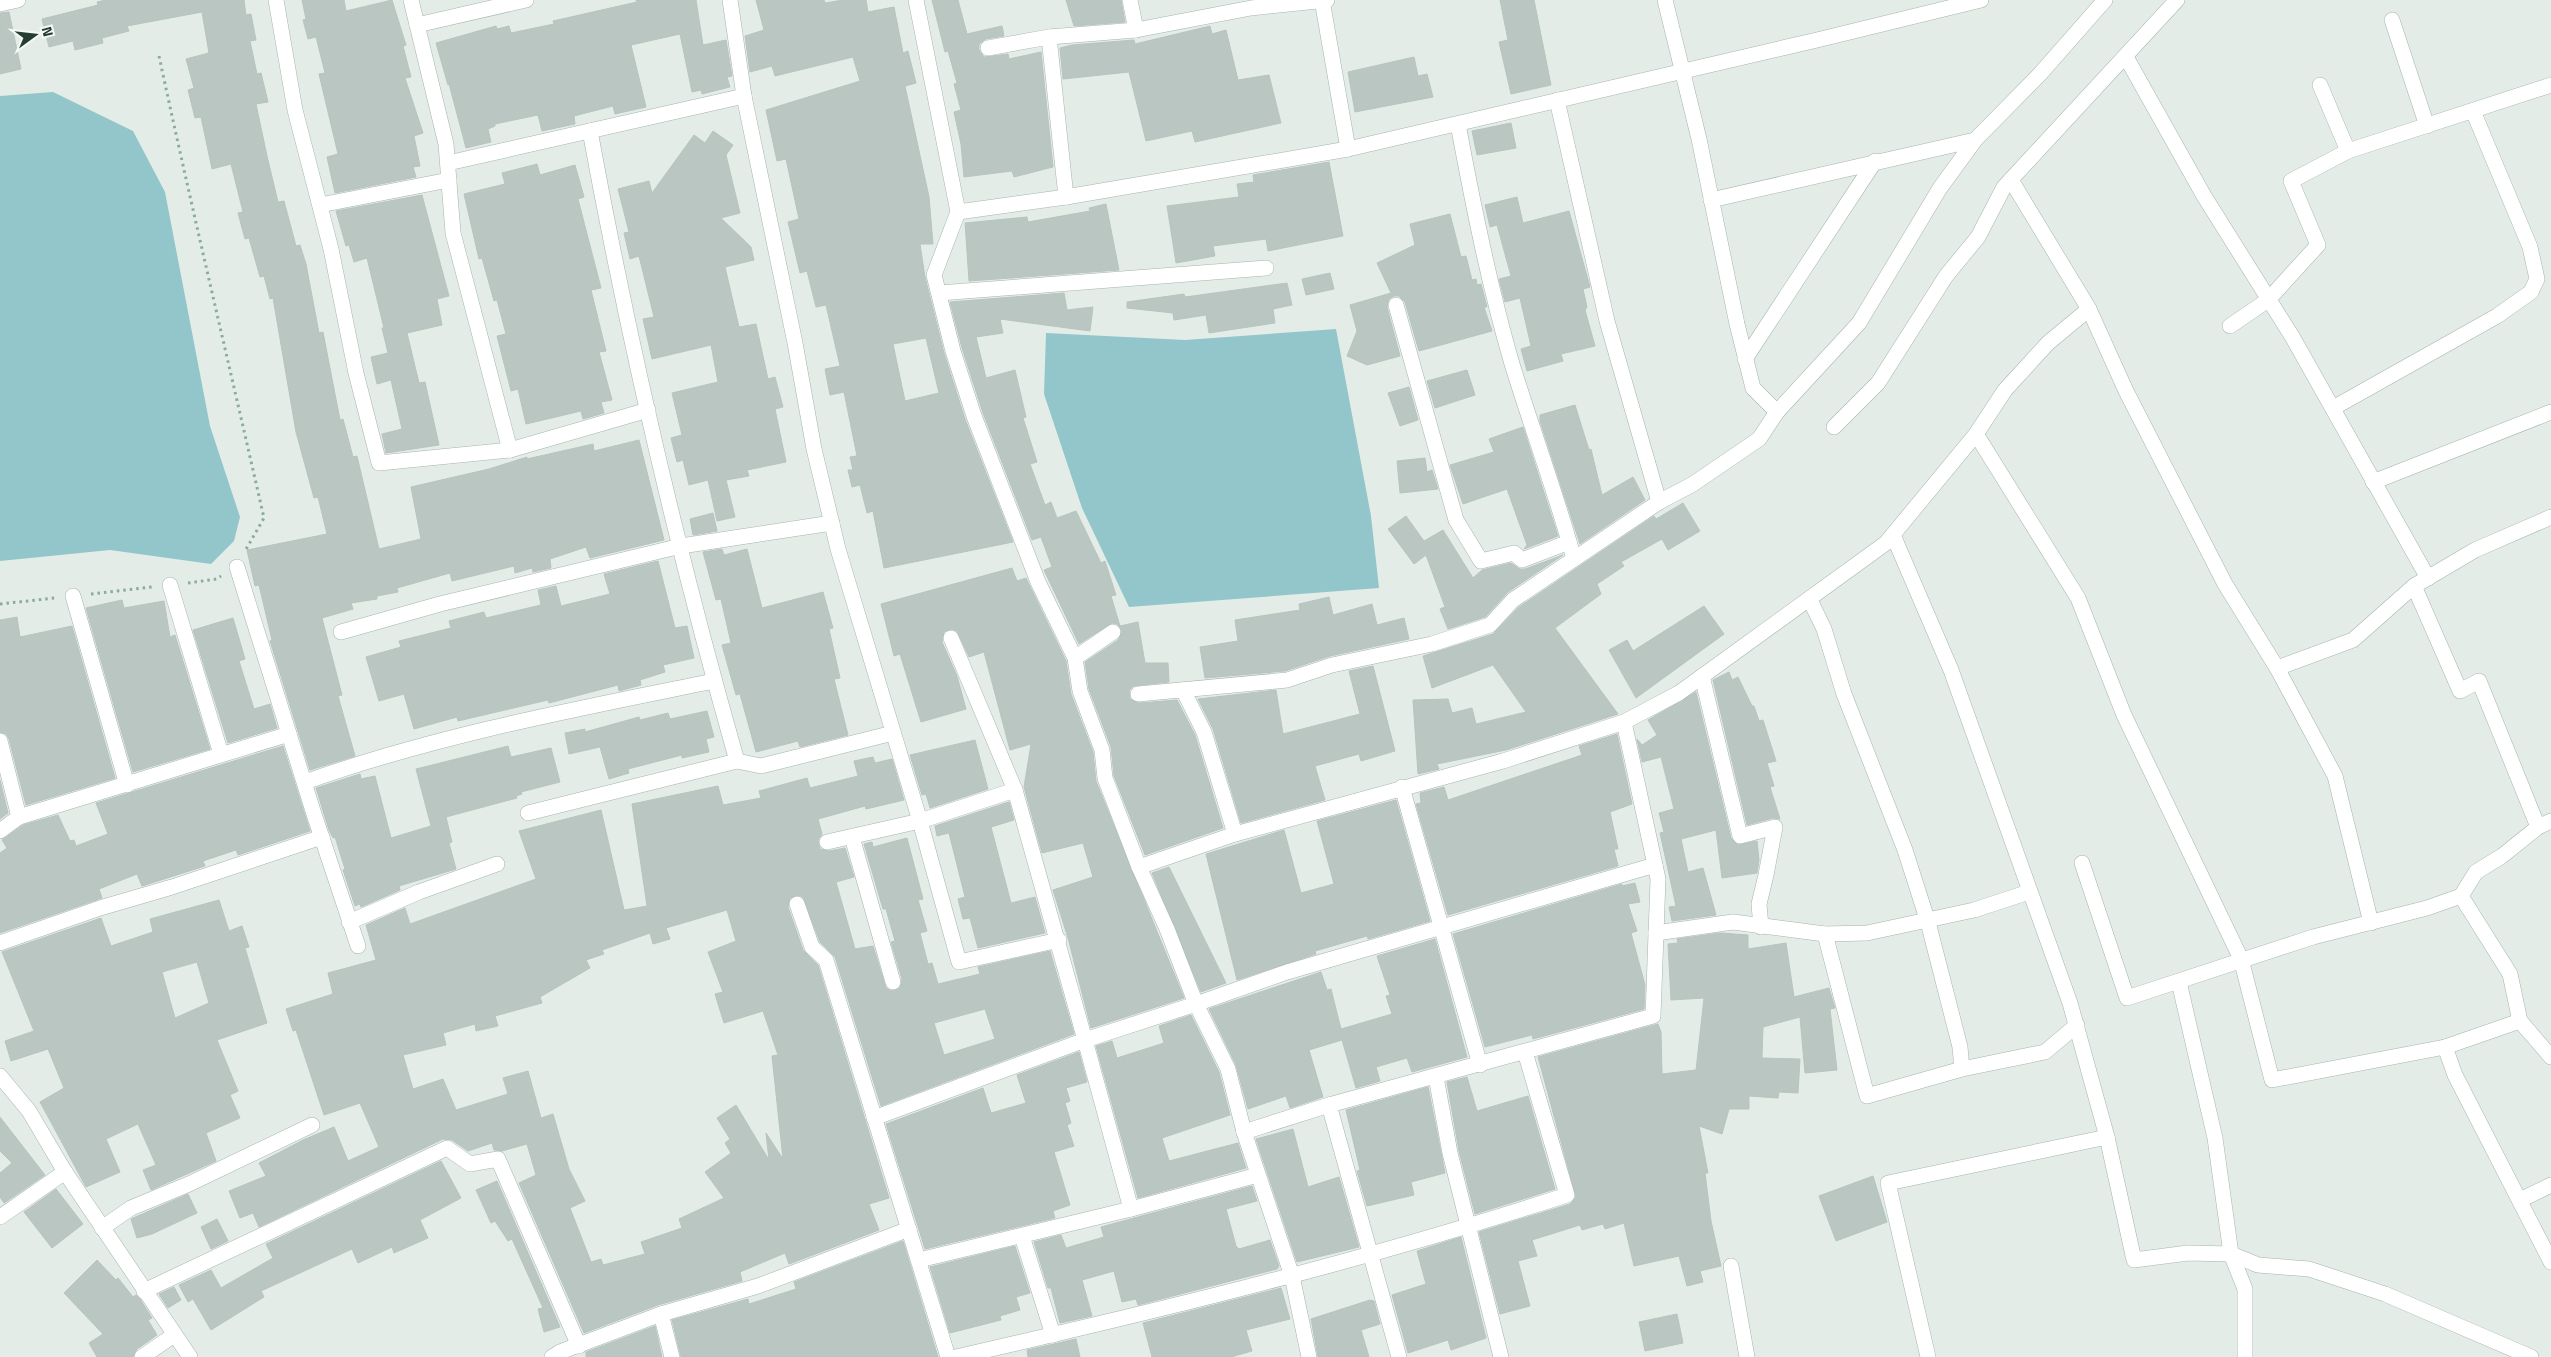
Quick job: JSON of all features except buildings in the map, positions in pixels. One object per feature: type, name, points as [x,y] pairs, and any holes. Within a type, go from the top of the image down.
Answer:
[{"type":"street","points":[[0,4],[18,0]]},
{"type":"street","points":[[276,0],[295,110],[320,205],[378,463],[510,450],[648,410]]},
{"type":"street","points":[[411,0],[446,144],[453,233],[510,450]]},
{"type":"street","points":[[417,26],[526,0]]},
{"type":"street","points":[[730,0],[744,96],[795,343],[814,449],[832,523],[959,962],[1059,940]]},
{"type":"street","points":[[916,0],[958,212],[934,274],[953,350],[974,416],[1038,582],[1075,658],[1080,690],[1102,750],[1105,778],[1139,867],[1167,929],[1196,1004],[1228,1069],[1244,1132],[1292,1276],[1309,1357]]},
{"type":"street","points":[[1130,0],[1136,30]]},
{"type":"street","points":[[1322,0],[1348,149]]},
{"type":"street","points":[[988,48],[1049,37],[1136,30],[1251,8],[1327,0]]},
{"type":"street","points":[[1665,0],[1683,71],[1745,359],[1753,388],[1777,412]]},
{"type":"street","points":[[958,212],[1066,197],[1348,149],[1980,0]]},
{"type":"street","points":[[1138,694],[1287,680],[1332,665],[1432,644],[1490,625],[1513,600],[1659,502],[1693,484],[1758,439],[1777,412],[1859,323],[1940,188],[1975,140],[2040,74],[2105,0]]},
{"type":"street","points":[[1834,427],[1878,383],[1946,276],[1978,237],[2004,187],[2126,57],[2172,2]]},
{"type":"street","points":[[2392,20],[2427,126]]},
{"type":"street","points":[[1049,37],[1066,197]]},
{"type":"street","points":[[2126,57],[2204,196],[2333,408],[2428,578]]},
{"type":"street","points":[[2320,85],[2348,151]]},
{"type":"street","points":[[2230,326],[2268,300],[2318,245],[2292,180],[2348,151],[2551,85]]},
{"type":"street","points":[[448,163],[744,96]]},
{"type":"street","points":[[1557,100],[1607,321],[1659,502]]},
{"type":"street","points":[[2333,408],[2497,316],[2531,292],[2537,279],[2530,248],[2473,111]]},
{"type":"street","points":[[1458,124],[1486,264],[1512,364],[1558,500],[1574,559]]},
{"type":"street","points":[[590,131],[609,234],[648,410],[714,681],[737,761]]},
{"type":"street","points":[[1711,200],[1875,161],[1975,140]]},
{"type":"street","points":[[1745,359],[1875,161]]},
{"type":"street","points":[[320,205],[449,180]]},
{"type":"street","points":[[2011,180],[2089,310],[2126,391],[2225,584],[2277,668],[2335,776],[2371,923]]},
{"type":"street","points":[[939,294],[1266,268]]},
{"type":"street","points":[[1396,305],[1456,520],[1481,560],[1514,553],[1522,560],[1569,542]]},
{"type":"street","points":[[1139,867],[1235,834],[1503,761],[1624,722],[1679,692],[1810,600],[1886,543],[1976,434],[2005,390],[2048,343],[2089,310]]},
{"type":"street","points":[[2373,482],[2551,412]]},
{"type":"street","points":[[1976,434],[2078,598],[2124,715],[2241,959],[2272,1080],[2445,1047],[2520,1021]]},
{"type":"street","points":[[2277,668],[2353,640],[2414,586],[2475,550],[2551,517]]},
{"type":"street","points":[[341,632],[440,604],[681,546],[832,523]]},
{"type":"street","points":[[1893,535],[1951,670],[2076,1025],[2107,1137],[2134,1260],[2188,1253],[2231,1254],[2258,1266],[2309,1268],[2385,1294],[2531,1357]]},
{"type":"street","points":[[237,567],[358,946]]},
{"type":"street","points":[[170,585],[221,754]]},
{"type":"street","points":[[2082,863],[2127,998],[2179,982],[2241,959],[2461,896],[2476,872],[2502,856],[2545,824],[2479,682],[2460,691],[2414,586]]},
{"type":"street","points":[[73,596],[127,785]]},
{"type":"street","points":[[1810,600],[1824,629],[1844,694],[1906,850],[1928,922],[1960,1047],[1962,1069]]},
{"type":"street","points":[[1075,658],[1112,632]]},
{"type":"street","points":[[951,638],[1015,790],[1040,881],[1059,940],[1131,1209]]},
{"type":"street","points":[[1702,676],[1740,836],[1775,827],[1766,876],[1758,904],[1761,927]]},
{"type":"street","points":[[305,782],[378,757],[583,708],[714,681]]},
{"type":"street","points":[[1183,690],[1204,732],[1235,834]]},
{"type":"street","points":[[1244,1132],[1329,1105],[1654,1016],[1658,879],[1624,722]]},
{"type":"street","points":[[528,813],[737,761],[761,766],[893,733]]},
{"type":"street","points":[[0,830],[19,817],[289,734]]},
{"type":"street","points":[[0,741],[19,817]]},
{"type":"street","points":[[1402,787],[1440,929],[1480,1065]]},
{"type":"street","points":[[828,842],[920,822],[1015,790]]},
{"type":"street","points":[[0,943],[100,908],[172,887],[322,837]]},
{"type":"street","points":[[852,837],[893,982]]},
{"type":"street","points":[[349,922],[419,892],[497,864]]},
{"type":"street","points":[[874,1118],[1086,1040],[1287,972],[1655,865]]},
{"type":"street","points":[[1656,932],[1733,922],[1825,934],[1867,933],[1928,922],[1974,910],[2029,892]]},
{"type":"street","points":[[2461,896],[2510,974],[2520,1021],[2551,1057]]},
{"type":"street","points":[[797,904],[812,947],[826,960],[948,1357]]},
{"type":"street","points":[[1825,934],[1867,1096],[1962,1069],[2046,1052],[2076,1025]]},
{"type":"street","points":[[2179,982],[2215,1138],[2231,1254],[2245,1290],[2245,1357]]},
{"type":"street","points":[[2445,1047],[2455,1075],[2503,1165],[2551,1262]]},
{"type":"street","points":[[956,1357],[1292,1276],[1468,1227],[1567,1195],[1525,1052]]},
{"type":"street","points":[[0,1076],[29,1111],[65,1172],[174,1336],[190,1357]]},
{"type":"street","points":[[1436,1077],[1450,1153],[1501,1357]]},
{"type":"street","points":[[1329,1105],[1399,1357]]},
{"type":"street","points":[[102,1228],[131,1208],[189,1184],[312,1124]]},
{"type":"street","points":[[1928,1357],[1888,1183],[2107,1137]]},
{"type":"street","points":[[144,1291],[447,1148],[470,1164],[498,1159],[579,1346]]},
{"type":"street","points":[[0,1217],[65,1172]]},
{"type":"street","points":[[919,1260],[1131,1209],[1258,1175]]},
{"type":"street","points":[[2520,1200],[2551,1185]]},
{"type":"street","points":[[552,1357],[661,1314],[758,1286],[910,1229]]},
{"type":"street","points":[[1022,1236],[1053,1335]]},
{"type":"street","points":[[1732,1266],[1747,1357]]},
{"type":"street","points":[[661,1314],[672,1357]]},
{"type":"street","points":[[142,1357],[174,1336]]},
{"type":"path","points":[[0,604],[217,579],[237,567],[264,518],[227,353],[187,192],[159,56]]},
{"type":"water","points":[[53,92],[133,131],[165,192],[210,426],[240,517],[234,541],[211,564],[110,550],[0,561],[0,96]]},
{"type":"water","points":[[1336,329],[1371,516],[1379,588],[1129,607],[1082,508],[1044,394],[1046,333],[1185,340]]}]
